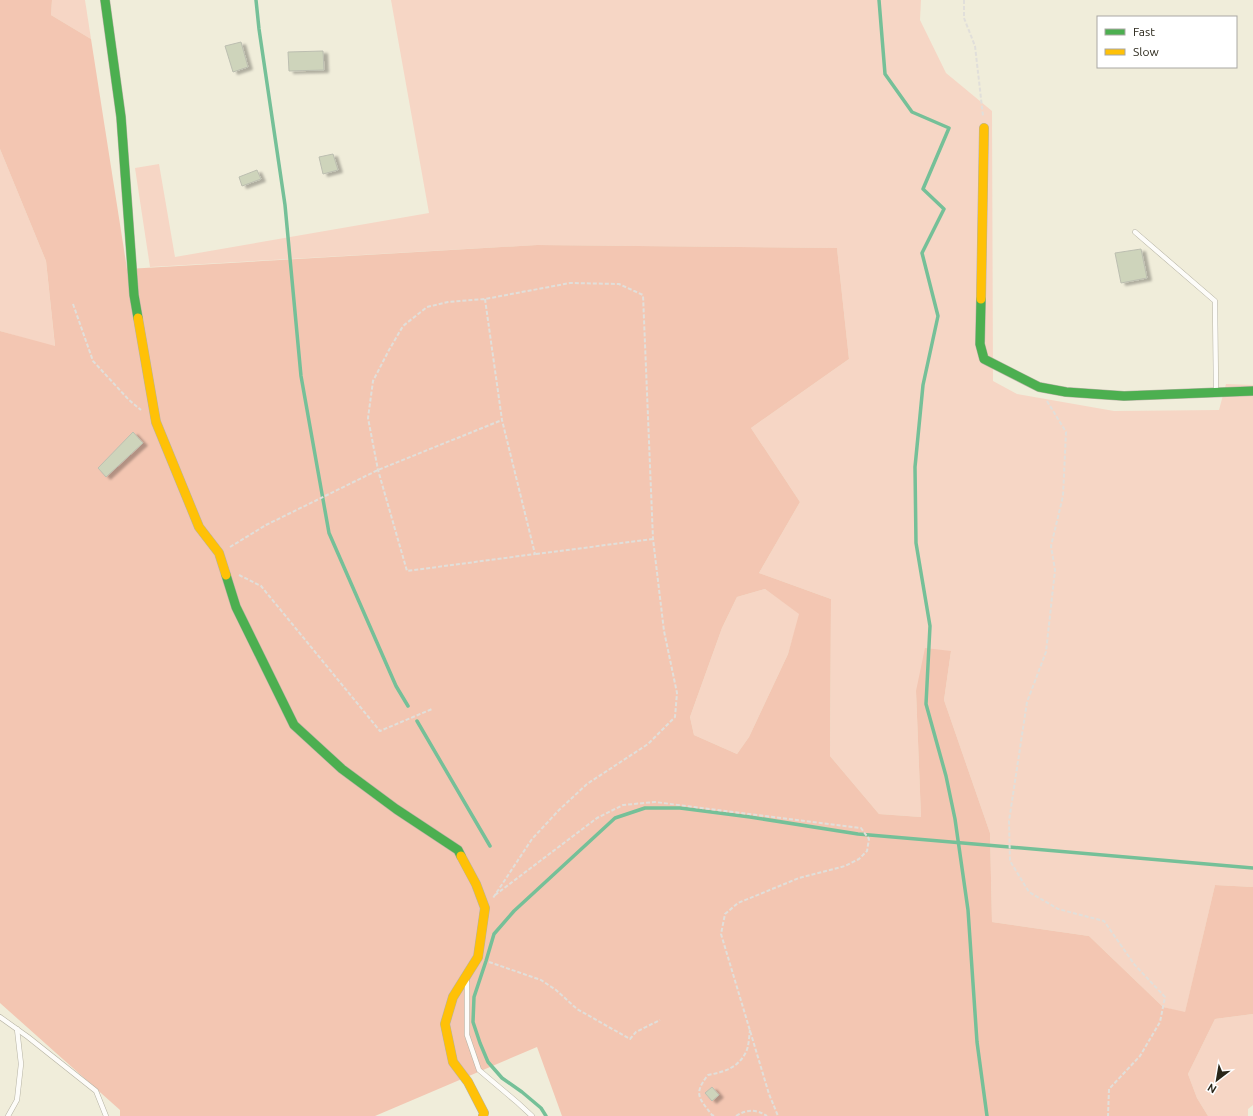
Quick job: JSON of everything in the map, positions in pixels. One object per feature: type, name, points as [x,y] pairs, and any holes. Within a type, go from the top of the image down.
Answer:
[{"type":"street","points":[[105,0],[121,117],[134,295],[156,422],[198,527],[219,553],[236,607],[294,725],[342,769],[396,809],[458,850],[476,884],[485,908],[478,958],[453,997],[445,1024],[453,1062],[468,1082],[484,1113],[483,1116]]},
{"type":"street","points":[[984,128],[980,344],[984,359],[1039,387],[1066,392],[1124,396],[1253,391]]},
{"type":"lane","points":[[1135,232],[1215,300],[1216,393]]},
{"type":"lane","points":[[467,974],[467,1035],[479,1070],[532,1116]]},
{"type":"lane","points":[[0,1017],[96,1091],[106,1116]]},
{"type":"lane","points":[[8,1116],[17,1100],[21,1064],[17,1029]]},
{"type":"path","points":[[964,0],[964,18],[976,46],[984,128]]},
{"type":"path","points":[[485,908],[494,897],[532,839],[559,810],[587,784],[648,744],[675,717],[677,693],[664,631],[653,539],[643,294],[619,284],[570,282],[485,299],[448,302],[427,307],[403,326],[373,381],[368,418],[378,470],[407,571],[653,539]]},
{"type":"path","points":[[485,299],[502,420],[535,554]]},
{"type":"path","points":[[73,304],[93,361],[130,400],[156,422]]},
{"type":"path","points":[[1039,387],[1066,432],[1063,496],[1051,546],[1055,570],[1046,652],[1027,702],[1009,821],[1010,861],[1029,892],[1058,909],[1104,921],[1134,964],[1166,997],[1160,1022],[1140,1056],[1109,1089],[1108,1116]]},
{"type":"path","points":[[219,553],[266,525],[378,470],[502,420]]},
{"type":"path","points":[[223,568],[261,586],[380,730],[432,709]]},
{"type":"path","points":[[494,897],[597,818],[623,805],[655,802],[861,828],[869,839],[867,851],[859,860],[845,866],[799,878],[738,903],[725,914],[722,934],[769,1094],[778,1116]]},
{"type":"path","points":[[478,958],[541,980],[556,990],[577,1009],[630,1040],[636,1032],[660,1020]]},
{"type":"path","points":[[714,1116],[699,1099],[700,1085],[708,1075],[725,1072],[739,1063],[747,1051],[750,1029]]},
{"type":"path","points":[[736,1116],[743,1112],[756,1110],[767,1116]]},
{"type":"shaded area","points":[[0,0],[52,0],[51,15],[91,39],[127,269],[537,245],[837,248],[849,359],[751,428],[800,502],[759,573],[831,599],[830,756],[879,814],[921,817],[916,691],[925,648],[951,651],[944,700],[990,833],[992,922],[1089,936],[1163,1007],[1185,1012],[1215,885],[1253,887],[1253,1014],[1215,1019],[1188,1074],[1197,1098],[1208,1116],[562,1116],[537,1047],[375,1116],[120,1116],[120,1110],[0,1003],[0,331],[55,346],[46,261],[0,149]],"holes":[[[765,589],[799,614],[788,654],[749,737],[737,754],[694,735],[690,717],[722,628],[737,597]]]},
{"type":"shaded area","points":[[52,0],[85,0],[91,39],[51,15]]},
{"type":"shaded area","points":[[391,0],[921,0],[920,20],[946,73],[992,111],[993,381],[1017,394],[1114,411],[1219,410],[1226,384],[1253,385],[1253,887],[1215,885],[1185,1013],[1163,1007],[1089,936],[992,922],[990,833],[944,700],[951,651],[916,691],[921,817],[879,814],[830,756],[831,599],[759,573],[800,502],[751,428],[849,359],[837,248],[537,245],[150,267],[135,168],[159,164],[175,257],[429,213]]},
{"type":"shaded area","points":[[0,149],[46,261],[55,347],[0,331]]},
{"type":"shaded area","points":[[765,589],[800,614],[788,654],[749,737],[737,754],[694,735],[690,717],[722,628],[737,597]]},
{"type":"shaded area","points":[[1253,1014],[1253,1105],[1248,1109],[1248,1116],[1208,1116],[1197,1098],[1188,1074],[1215,1019]]},
{"type":"building","points":[[241,42],[248,67],[233,72],[225,46]]},
{"type":"building","points":[[323,51],[324,70],[289,71],[288,52]]},
{"type":"building","points":[[333,154],[338,170],[323,174],[319,157]]},
{"type":"building","points":[[257,170],[261,179],[242,186],[239,177]]},
{"type":"building","points":[[1141,249],[1147,278],[1121,283],[1115,253]]},
{"type":"building","points":[[133,432],[143,443],[106,477],[98,468]]},
{"type":"building","points":[[712,1087],[719,1095],[712,1101],[705,1093]]},
{"type":"waterway","points":[[256,0],[285,205],[301,376],[329,533],[396,686],[408,706]]},
{"type":"waterway","points":[[879,0],[885,74],[912,112],[949,128],[923,189],[944,209],[922,253],[938,316],[923,385],[915,467],[916,543],[930,626],[926,704],[946,776],[955,819],[968,910],[977,1042],[987,1116]]},
{"type":"waterway","points":[[417,721],[490,846]]},
{"type":"waterway","points":[[546,1116],[541,1108],[502,1078],[488,1062],[473,1022],[474,997],[494,934],[514,911],[615,818],[645,808],[680,808],[750,817],[858,834],[1253,868]]},
{"type":"traffic: fast","points":[[105,0],[121,117],[134,295],[138,318]]},
{"type":"traffic: fast","points":[[981,299],[980,344],[984,359],[1039,387],[1066,392],[1124,396],[1253,391]]},
{"type":"traffic: fast","points":[[226,575],[236,607],[294,725],[342,769],[396,809],[458,850],[461,856]]},
{"type":"traffic: slow","points":[[981,299],[984,128]]},
{"type":"traffic: slow","points":[[138,318],[156,422],[199,527],[219,553],[226,575]]},
{"type":"traffic: slow","points":[[461,856],[476,884],[485,908],[478,957],[453,997],[445,1024],[453,1062],[468,1082],[484,1113],[483,1116]]}]
